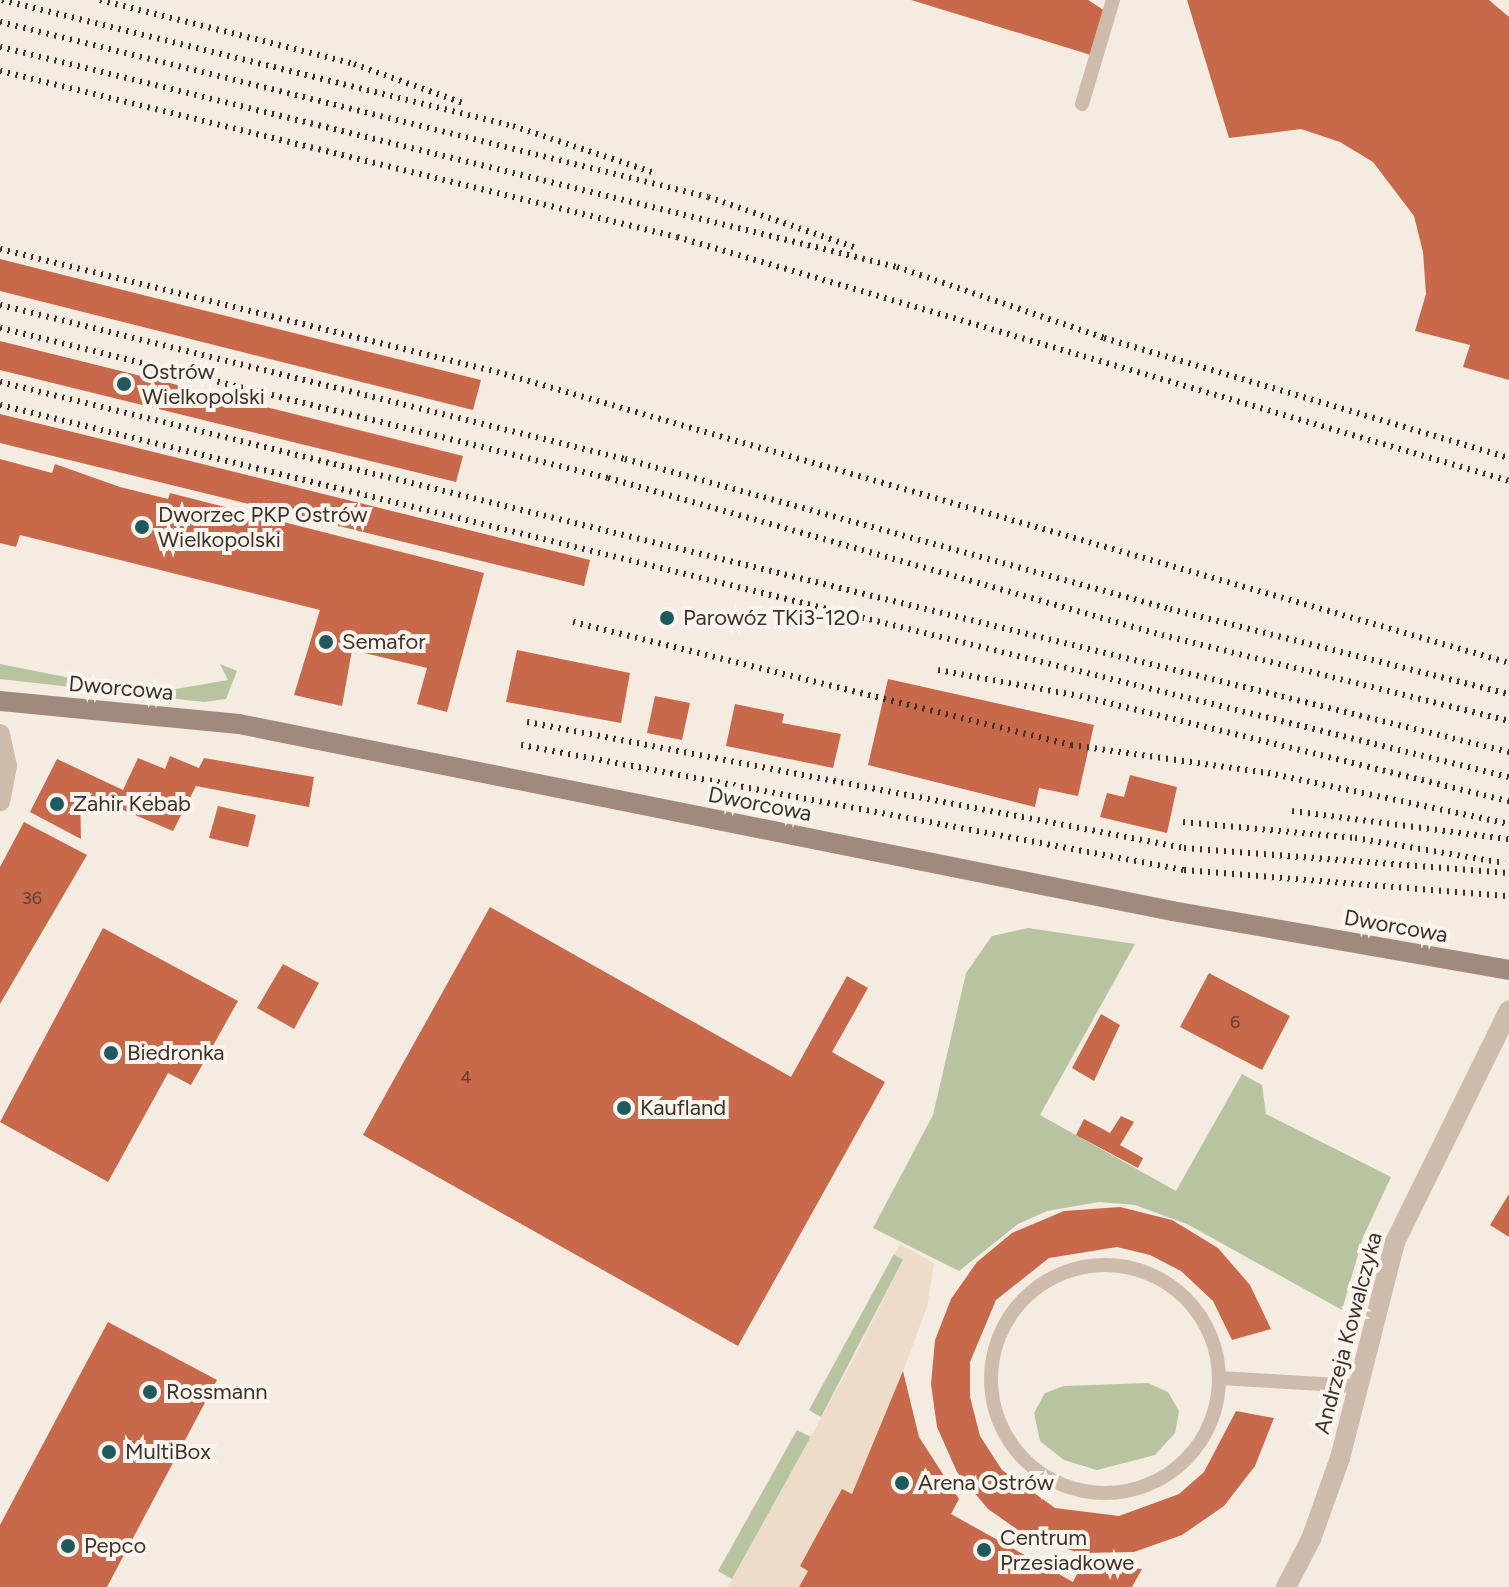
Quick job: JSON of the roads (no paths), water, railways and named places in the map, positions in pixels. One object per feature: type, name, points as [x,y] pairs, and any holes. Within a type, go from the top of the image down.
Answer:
[{"type":"main road","name":"Dworcowa","points":[[0,701],[239,724],[1172,911],[1509,970]]},
{"type":"street","points":[[0,734],[7,766],[0,801]]},
{"type":"street","name":"Andrzeja Kowalczyka","points":[[1286,1587],[1311,1539],[1340,1458],[1395,1242],[1509,1010]]},
{"type":"lane","points":[[1082,104],[1113,0]]},
{"type":"lane","points":[[1098,1265],[1127,1267],[1177,1290],[1211,1334],[1219,1378],[1213,1416],[1185,1462],[1151,1484],[1111,1494],[1059,1484],[1036,1470],[1002,1428],[990,1376],[995,1348],[1024,1299],[1045,1280],[1098,1265]]},
{"type":"lane","points":[[1219,1378],[1357,1386]]},
{"type":"railway","points":[[2,0],[513,126],[655,173]]},
{"type":"railway","points":[[100,0],[354,64],[466,104]]},
{"type":"railway","points":[[0,22],[708,197],[854,247]]},
{"type":"railway","points":[[0,47],[897,267],[1104,338],[1509,458]]},
{"type":"railway","points":[[0,71],[677,237],[1509,481]]},
{"type":"railway","points":[[0,249],[497,372],[1509,663]]},
{"type":"railway","points":[[0,305],[625,459],[1170,609],[1509,694]]},
{"type":"railway","points":[[0,328],[608,478],[1162,635],[1509,721]]},
{"type":"railway","points":[[0,382],[1509,752]]},
{"type":"railway","points":[[0,405],[1509,777]]},
{"type":"railway","points":[[573,622],[1071,745],[1268,773],[1509,824]]},
{"type":"railway","points":[[938,670],[1080,696],[1509,801]]},
{"type":"railway","points":[[527,722],[1184,848],[1509,873]]},
{"type":"railway","points":[[521,745],[1184,870],[1509,896]]},
{"type":"railway","points":[[1292,811],[1509,839]]},
{"type":"railway","points":[[1183,822],[1355,838],[1505,863]]},
{"type":"place","name":"Ostrów Wielkopolski","points":[[124,384]]},
{"type":"place","name":"Dworzec PKP Ostrów Wielkopolski","points":[[142,527]]},
{"type":"place","name":"Parowóz TKi3-120","points":[[667,618]]},
{"type":"place","name":"Semafor","points":[[326,642]]},
{"type":"place","name":"Zahir Kebab","points":[[57,804]]},
{"type":"place","name":"Biedronka","points":[[111,1053]]},
{"type":"place","name":"Kaufland","points":[[624,1108]]},
{"type":"place","name":"Rossmann","points":[[150,1392]]},
{"type":"place","name":"MultiBox","points":[[109,1452]]},
{"type":"place","name":"Arena Ostrów","points":[[902,1483]]},
{"type":"place","name":"Pepco","points":[[68,1546]]},
{"type":"place","name":"Centrum Przesiadkowe","points":[[984,1550]]}]
